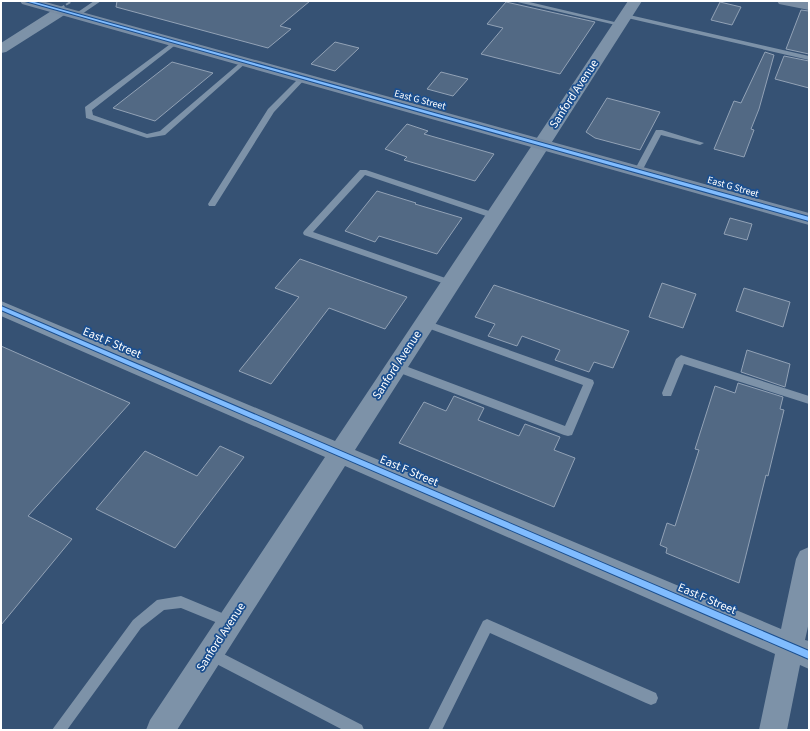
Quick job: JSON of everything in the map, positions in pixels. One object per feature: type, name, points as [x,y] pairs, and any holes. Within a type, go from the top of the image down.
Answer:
[{"type":"street","name":"East G Street","points":[[26,1],[809,219]]},
{"type":"street","points":[[784,1],[809,6]]},
{"type":"street","points":[[1,49],[69,13]]},
{"type":"street","name":"Sanford Avenue","points":[[160,730],[627,14]]},
{"type":"street","name":"East F Street","points":[[1,308],[799,651]]},
{"type":"street","points":[[773,730],[799,651],[809,559]]},
{"type":"lane","points":[[69,13],[98,1]]},
{"type":"lane","points":[[516,1],[627,14],[809,58]]},
{"type":"lane","points":[[175,42],[88,109],[89,116],[147,136],[162,133],[244,62]]},
{"type":"lane","points":[[212,204],[271,111],[302,78]]},
{"type":"lane","points":[[638,171],[658,132],[700,143]]},
{"type":"lane","points":[[451,283],[307,233],[363,172],[495,216]]},
{"type":"lane","points":[[396,367],[568,432],[589,383],[425,324]]},
{"type":"lane","points":[[667,393],[681,359],[809,400]]},
{"type":"lane","points":[[59,730],[137,624],[161,604],[181,602],[230,622]]},
{"type":"lane","points":[[435,730],[487,624],[651,698]]},
{"type":"lane","points":[[210,653],[357,730]]},
{"type":"building","points":[[117,1],[310,1],[280,26],[291,29],[268,48],[116,7]]},
{"type":"building","points":[[506,2],[595,22],[560,74],[481,54],[503,28],[487,24]]},
{"type":"building","points":[[720,2],[741,7],[732,25],[711,20]]},
{"type":"building","points":[[801,10],[809,11],[809,54],[786,49]]},
{"type":"building","points":[[335,42],[359,48],[335,71],[311,64]]},
{"type":"building","points":[[765,52],[774,55],[759,109],[751,129],[754,130],[744,157],[714,149],[734,101],[741,103]]},
{"type":"building","points":[[784,56],[809,61],[809,88],[775,79]]},
{"type":"building","points":[[172,62],[213,73],[155,121],[113,108]]},
{"type":"building","points":[[441,72],[468,79],[453,96],[427,89]]},
{"type":"building","points":[[607,98],[660,112],[640,150],[595,138],[586,132]]},
{"type":"building","points":[[407,124],[428,131],[424,134],[494,154],[475,181],[404,160],[407,157],[385,149]]},
{"type":"building","points":[[377,191],[462,218],[437,254],[379,236],[375,242],[345,231]]},
{"type":"building","points":[[730,218],[752,224],[747,240],[724,234]]},
{"type":"building","points":[[300,259],[407,297],[385,329],[329,308],[271,384],[239,371],[299,297],[275,288]]},
{"type":"building","points":[[662,283],[696,294],[683,328],[649,317]]},
{"type":"building","points":[[494,285],[629,331],[613,368],[594,362],[589,372],[555,360],[560,350],[522,336],[517,346],[488,336],[495,324],[475,317]]},
{"type":"building","points":[[744,288],[790,302],[783,327],[736,311]]},
{"type":"building","points":[[1,346],[130,403],[28,516],[72,539],[1,625]]},
{"type":"building","points":[[747,350],[790,364],[785,387],[741,372]]},
{"type":"building","points":[[738,383],[783,397],[780,409],[784,410],[739,583],[666,553],[667,548],[660,545],[667,523],[675,526],[699,450],[695,449],[715,386],[735,393]]},
{"type":"building","points":[[454,396],[484,408],[478,420],[519,436],[525,424],[560,437],[554,450],[575,458],[554,507],[399,443],[424,402],[446,411]]},
{"type":"building","points":[[220,446],[244,457],[175,548],[96,509],[145,451],[197,476]]},
{"type":"railway","points":[[1,46],[72,1]]},
{"type":"cycle path","points":[[27,1],[809,219]]},
{"type":"cycle path","points":[[1,308],[809,655]]}]
